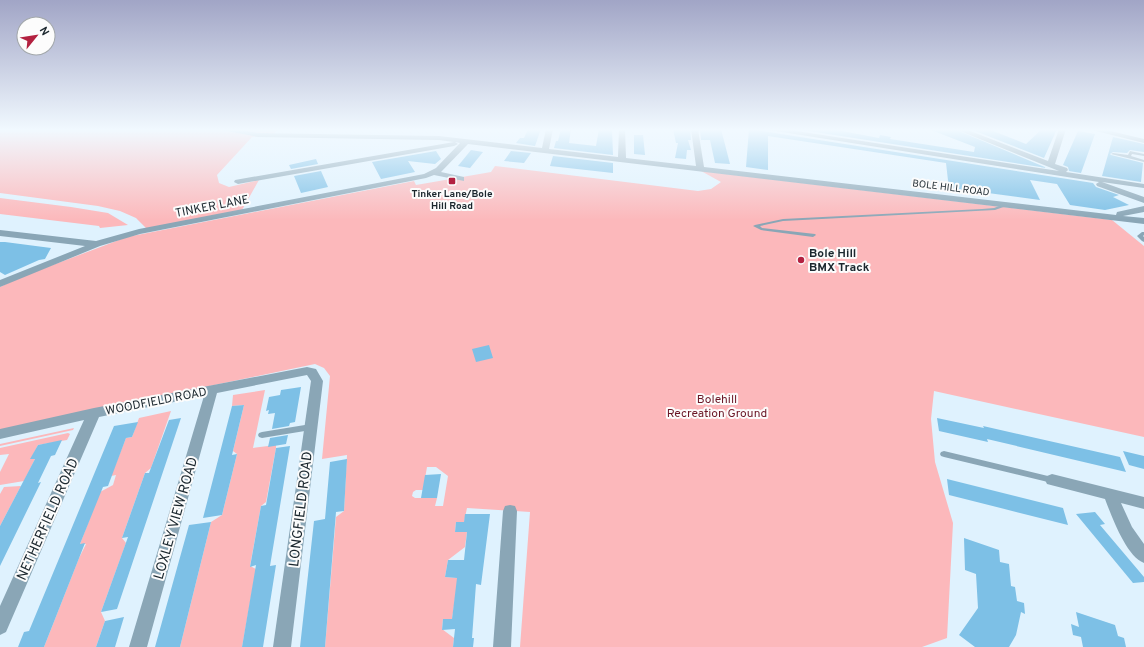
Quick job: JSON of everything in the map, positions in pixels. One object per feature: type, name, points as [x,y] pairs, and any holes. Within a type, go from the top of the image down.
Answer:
[{"type":"street","points":[[238,182],[365,159]]},
{"type":"street","name":"TINKER LANE","points":[[0,284],[97,244],[139,232],[414,179],[434,173],[444,166],[450,159]]},
{"type":"street","name":"BOLE HILL ROAD","points":[[624,159],[1144,221]]},
{"type":"street","points":[[699,159],[700,168]]},
{"type":"street","points":[[966,159],[1144,186]]},
{"type":"street","points":[[1036,159],[1084,177],[1113,190],[1144,200]]},
{"type":"street","points":[[1051,165],[1053,159]]},
{"type":"street","name":"TINKER LANE","points":[[434,173],[461,178]]},
{"type":"street","name":"BOLE HILL ROAD","points":[[1107,216],[1144,209]]},
{"type":"street","points":[[0,233],[97,244]]},
{"type":"street","name":"WOODFIELD ROAD","points":[[0,434],[94,413],[301,372],[312,372]]},
{"type":"street","name":"LONGFIELD ROAD","points":[[282,647],[317,380],[312,372]]},
{"type":"street","name":"LOXLEY VIEW ROAD","points":[[138,647],[212,390]]},
{"type":"street","name":"NETHERFIELD ROAD","points":[[0,626],[94,413]]},
{"type":"street","points":[[1052,480],[1144,503]]},
{"type":"street","points":[[1110,495],[1126,532],[1144,556]]},
{"type":"street","points":[[502,647],[510,511]]},
{"type":"lane","points":[[813,235],[761,229],[755,226],[783,220],[823,217],[996,209],[1007,204]]},
{"type":"lane","points":[[1144,233],[1140,236],[1144,240]]},
{"type":"lane","points":[[262,435],[311,427]]},
{"type":"lane","points":[[944,454],[1052,480]]},
{"type":"green space","points":[[0,159],[232,159],[217,175],[219,183],[229,187],[259,180],[242,210],[147,229],[136,218],[120,211],[98,206],[0,193]]},
{"type":"green space","name":"Bolehill Recreation Ground","points":[[495,166],[698,191],[711,189],[721,182],[701,171],[1112,220],[1144,246],[1144,437],[934,391],[931,419],[935,462],[953,523],[947,638],[922,647],[520,647],[530,512],[467,508],[464,522],[456,522],[455,532],[467,532],[465,547],[448,560],[445,577],[458,578],[452,619],[443,619],[442,629],[454,638],[453,647],[325,647],[336,517],[344,511],[347,455],[322,459],[330,376],[324,368],[315,364],[0,430],[0,287],[21,277],[127,237],[414,181],[416,185],[491,172]],"holes":[[[427,467],[436,467],[448,476],[443,506],[435,506],[437,498],[415,498],[412,496],[413,492],[416,490],[423,490]]]},
{"type":"green space","points":[[0,198],[108,213],[128,225],[100,228],[99,226],[0,214]]},
{"type":"green space","points":[[265,390],[253,448],[276,445],[276,448],[266,502],[261,506],[250,566],[256,569],[242,647],[180,647],[211,522],[222,515],[237,454],[233,451],[244,405],[232,406],[233,395]]},
{"type":"green space","points":[[171,411],[151,468],[145,473],[122,538],[126,543],[101,612],[105,621],[96,647],[44,647],[86,544],[80,544],[100,492],[113,485],[116,475],[111,476],[126,438],[132,437],[139,418]]},
{"type":"green space","points":[[74,428],[73,430],[0,446],[0,444]]},
{"type":"green space","points":[[68,433],[70,434],[67,440],[38,445],[31,459],[35,459],[24,481],[0,485],[0,472],[9,454],[0,455],[0,448]]},
{"type":"green space","points":[[21,486],[0,526],[0,494],[4,487]]},
{"type":"building","points":[[315,159],[318,164],[291,169],[289,165]]},
{"type":"building","points":[[388,159],[441,159],[435,164],[408,161],[415,172],[381,179],[372,162]]},
{"type":"building","points":[[464,159],[477,159],[470,168],[458,166]]},
{"type":"building","points":[[505,159],[527,159],[524,163],[504,161]]},
{"type":"building","points":[[552,159],[580,159],[613,163],[613,173],[550,166]]},
{"type":"building","points":[[714,159],[729,159],[730,164],[715,163]]},
{"type":"building","points":[[747,159],[768,159],[768,170],[746,167]]},
{"type":"building","points":[[921,159],[941,159],[1093,183],[1096,187],[1119,195],[1113,197],[1129,205],[1105,210],[1070,205],[1057,184],[1030,180],[1040,200],[949,189],[946,163]]},
{"type":"building","points":[[990,159],[1026,159],[1047,168]]},
{"type":"building","points":[[1066,159],[1086,159],[1081,173],[1069,171],[1068,167],[1063,165]]},
{"type":"building","points":[[1107,159],[1128,159],[1143,163],[1141,182],[1102,176]]},
{"type":"building","points":[[321,171],[328,187],[301,193],[294,176]]},
{"type":"building","points":[[0,242],[51,248],[45,259],[39,260],[5,275],[0,272]]},
{"type":"building","points":[[489,345],[493,358],[476,362],[472,349]]},
{"type":"building","points":[[301,387],[295,422],[290,423],[289,426],[272,429],[275,413],[268,414],[269,410],[266,411],[269,397],[280,395],[281,390]]},
{"type":"building","points":[[244,405],[232,455],[237,454],[222,515],[203,518],[232,406]]},
{"type":"building","points":[[181,418],[117,609],[101,612],[128,537],[122,538],[145,473],[149,473],[169,420]]},
{"type":"building","points":[[937,418],[984,428],[983,426],[1120,457],[1126,472],[987,439],[988,442],[939,431]]},
{"type":"building","points":[[138,422],[132,437],[126,438],[108,486],[103,487],[80,544],[85,543],[44,647],[18,647],[24,632],[29,631],[114,426]]},
{"type":"building","points":[[288,435],[286,444],[268,447],[270,438]]},
{"type":"building","points":[[62,440],[55,455],[51,456],[38,483],[41,482],[0,566],[0,526],[35,459],[30,459],[38,445]]},
{"type":"building","points":[[290,446],[270,566],[276,565],[263,647],[242,647],[256,565],[250,567],[261,506],[266,505],[276,448]]},
{"type":"building","points":[[1123,451],[1144,456],[1144,469],[1129,465]]},
{"type":"building","points":[[347,459],[344,511],[336,512],[325,647],[300,647],[314,521],[325,519],[330,462]]},
{"type":"building","points":[[441,474],[437,498],[421,498],[425,475]]},
{"type":"building","points":[[947,479],[1063,508],[1068,525],[949,495]]},
{"type":"building","points":[[1095,512],[1105,524],[1100,525],[1144,577],[1144,582],[1133,583],[1076,514]]},
{"type":"building","points":[[465,514],[490,514],[481,585],[476,584],[472,638],[474,638],[473,647],[453,647],[455,629],[442,630],[443,619],[452,619],[457,578],[445,577],[448,560],[464,560],[467,532],[455,532],[456,522],[464,522]]},
{"type":"building","points":[[211,522],[180,647],[155,647],[189,525]]},
{"type":"building","points":[[964,538],[999,550],[1000,562],[1009,564],[1011,586],[1015,587],[1017,601],[1024,603],[1025,614],[1021,612],[1016,635],[1009,647],[975,647],[959,635],[978,608],[976,574],[965,570]]},
{"type":"building","points":[[1076,612],[1115,625],[1118,636],[1124,638],[1126,647],[1083,647],[1081,637],[1073,635],[1071,624],[1079,627]]},
{"type":"building","points":[[124,617],[115,647],[96,647],[105,621]]},
{"type":"place","name":"Tinker Lane/Bole Hill Road","points":[[452,181]]},
{"type":"place","name":"Bole Hill BMX Track","points":[[801,260]]}]
